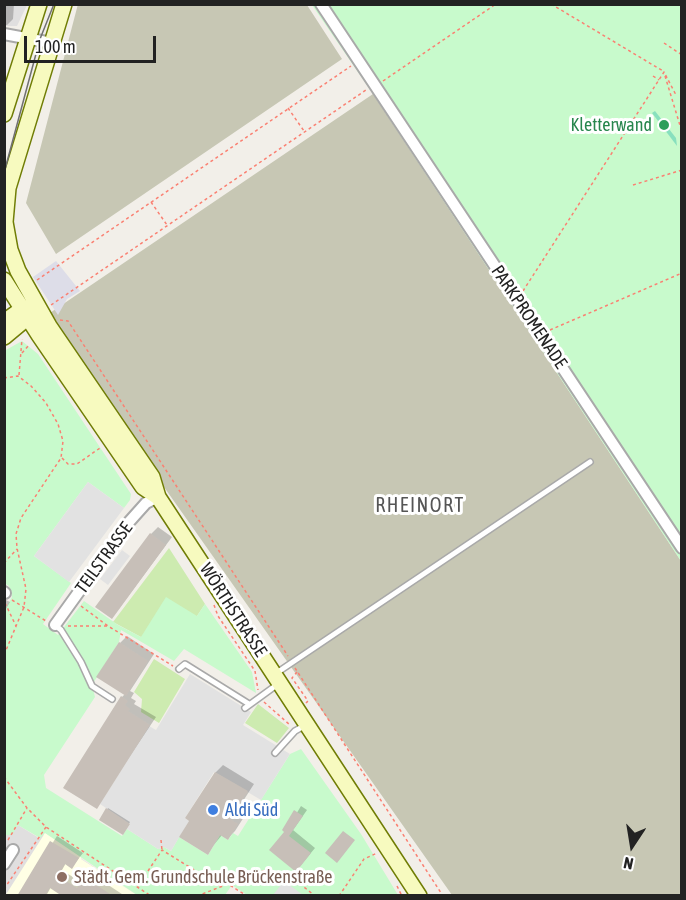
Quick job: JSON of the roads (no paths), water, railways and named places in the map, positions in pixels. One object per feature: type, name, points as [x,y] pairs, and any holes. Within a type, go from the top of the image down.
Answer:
[{"type":"street","points":[[4,114],[39,4]]},
{"type":"street","points":[[37,309],[10,250],[5,222],[10,180],[64,4]]},
{"type":"street","name":"PARKPROMENADE","points":[[321,4],[678,542]]},
{"type":"street","points":[[4,34],[27,36],[52,43]]},
{"type":"street","points":[[4,280],[37,309]]},
{"type":"street","points":[[4,322],[37,309]]},
{"type":"street","points":[[4,337],[37,309]]},
{"type":"street","name":"WÖRTHSTRASSE","points":[[37,309],[152,477],[158,497],[277,679],[301,728],[419,896]]},
{"type":"street","name":"WÖRTHSTRASSE","points":[[37,309],[143,487],[158,497]]},
{"type":"street","name":"TEILSTRASSE","points":[[55,626],[129,522],[146,503],[158,497]]},
{"type":"street","points":[[4,864],[9,848]]},
{"type":"lane","points":[[179,669],[185,664],[247,706],[292,663],[590,462]]},
{"type":"lane","points":[[55,626],[61,630],[77,654],[92,686],[112,699]]},
{"type":"lane","points":[[275,753],[301,728]]},
{"type":"tram line","points":[[4,173],[40,39],[54,4]]},
{"type":"place","name":"Kletterwand","points":[[664,125]]},
{"type":"place","name":"Aldi Süd","points":[[213,810]]},
{"type":"place","name":"Städt. Gem. Grundschule Brückenstraße","points":[[62,877]]},
{"type":"district","name":"RHEINORT","points":[[420,506]]}]
